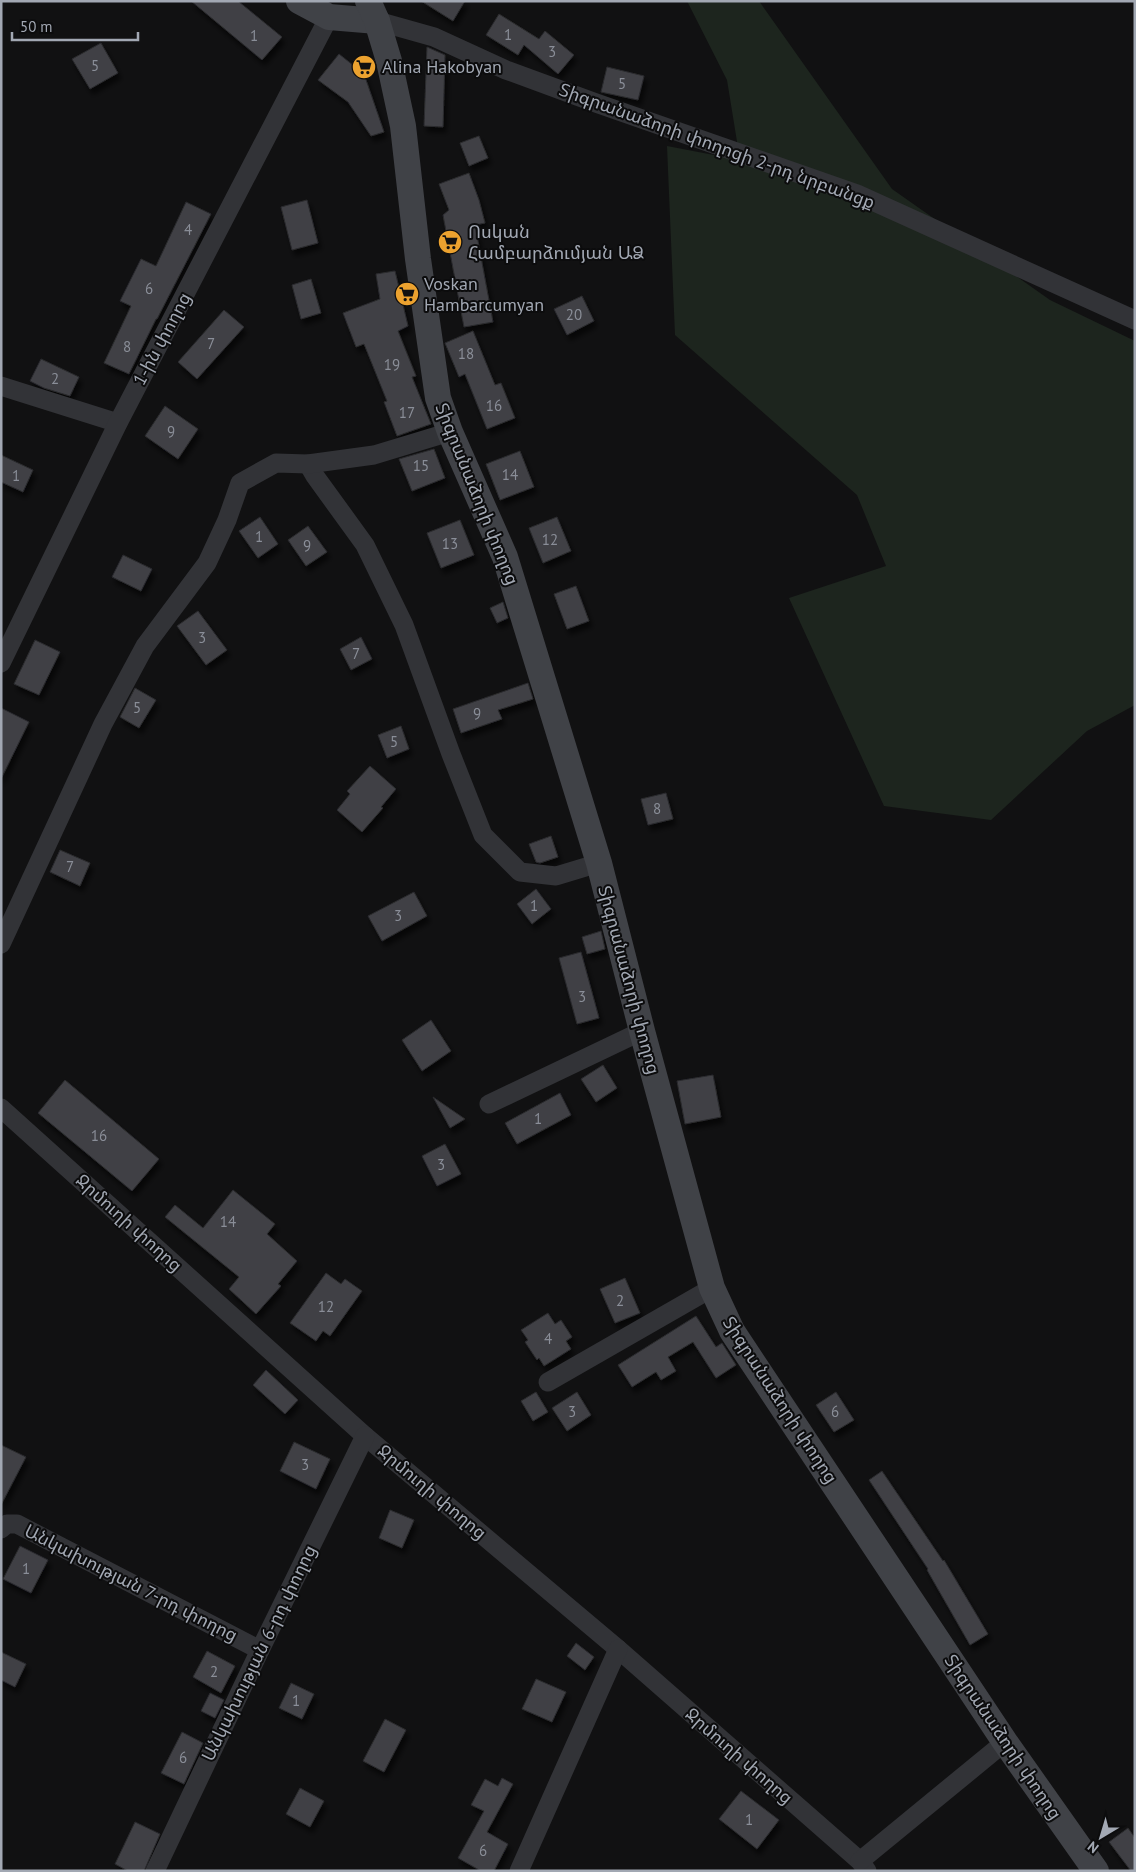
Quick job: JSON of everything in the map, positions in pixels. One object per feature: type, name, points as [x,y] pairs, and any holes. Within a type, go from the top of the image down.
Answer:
[{"type":"main road","points":[[299,1],[329,17],[372,11]]},
{"type":"main road","name":"Տիգրանաձորի փողոց","points":[[372,11],[389,61],[403,126],[418,259],[438,398],[450,432],[505,556],[599,863],[642,1031],[712,1288],[732,1331],[1005,1742],[1096,1871]]},
{"type":"street","name":"Տիգրանաձորի փողոցի 2-րդ նրբանցք","points":[[372,11],[506,70],[857,194],[1135,320]]},
{"type":"street","name":"1-ին փողոց","points":[[1,663],[118,423],[329,17]]},
{"type":"street","points":[[1,386],[118,423]]},
{"type":"street","points":[[1,944],[103,724],[145,646],[207,564],[227,520],[240,483],[276,462],[308,464],[374,456],[450,432]]},
{"type":"street","points":[[308,464],[365,545],[404,625],[483,835],[520,872],[556,876],[599,863]]},
{"type":"street","points":[[489,1104],[642,1031]]},
{"type":"street","name":"Ջրմուղի փողոց","points":[[1,1108],[365,1436],[618,1649],[864,1868]]},
{"type":"street","points":[[548,1382],[712,1288]]},
{"type":"street","name":"Անկախության 6-րդ փողոց","points":[[155,1871],[260,1650],[365,1436]]},
{"type":"street","name":"Անկախության 7-րդ փողոց","points":[[1,1529],[7,1524],[16,1524],[260,1650]]},
{"type":"street","points":[[519,1871],[618,1649]]},
{"type":"street","points":[[864,1868],[1005,1742]]},
{"type":"shaded area","points":[[687,1],[759,1],[892,189],[1050,300],[1135,341],[1135,705],[1087,731],[991,820],[884,806],[789,598],[886,566],[857,495],[675,335],[667,146],[740,160],[727,80]]},
{"type":"building","points":[[191,1],[238,1],[282,37],[262,60]]},
{"type":"building","points":[[421,1],[465,1],[453,21]]},
{"type":"building","points":[[499,14],[539,39],[545,31],[574,55],[558,74],[524,45],[518,55],[486,35]]},
{"type":"building","points":[[101,43],[118,73],[90,89],[72,59]]},
{"type":"building","points":[[427,47],[445,55],[443,127],[424,126]]},
{"type":"building","points":[[339,54],[364,74],[384,132],[371,136],[348,102],[318,80]]},
{"type":"building","points":[[607,67],[644,76],[638,100],[601,92]]},
{"type":"building","points":[[479,136],[488,158],[469,166],[460,143]]},
{"type":"building","points":[[469,173],[485,223],[475,225],[493,322],[464,327],[443,215],[449,210],[439,184]]},
{"type":"building","points":[[307,200],[318,243],[292,250],[281,207]]},
{"type":"building","points":[[186,202],[211,214],[129,374],[104,363],[131,306],[120,301],[141,259],[156,266]]},
{"type":"building","points":[[395,271],[408,326],[398,331],[416,376],[412,377],[431,424],[397,436],[384,402],[387,401],[364,344],[356,347],[343,313],[380,299],[376,274]]},
{"type":"building","points":[[311,279],[321,313],[301,319],[292,285]]},
{"type":"building","points":[[582,296],[594,321],[567,335],[554,309]]},
{"type":"building","points":[[224,310],[244,327],[197,379],[178,362]]},
{"type":"building","points":[[473,331],[495,385],[501,383],[515,418],[487,429],[465,374],[459,377],[445,343]]},
{"type":"building","points":[[41,359],[79,377],[70,396],[44,388],[30,381]]},
{"type":"building","points":[[165,406],[198,429],[178,459],[145,436]]},
{"type":"building","points":[[434,449],[445,478],[412,491],[399,459]]},
{"type":"building","points":[[520,451],[534,487],[500,500],[486,464]]},
{"type":"building","points":[[1,455],[33,470],[23,492],[1,482]]},
{"type":"building","points":[[260,517],[278,544],[258,558],[239,531]]},
{"type":"building","points":[[557,517],[571,551],[543,563],[529,528]]},
{"type":"building","points":[[460,520],[474,555],[441,568],[427,533]]},
{"type":"building","points":[[308,526],[327,552],[306,566],[288,540]]},
{"type":"building","points":[[123,555],[152,569],[141,591],[112,577]]},
{"type":"building","points":[[576,586],[589,621],[567,629],[554,594]]},
{"type":"building","points":[[503,602],[508,618],[497,623],[490,608]]},
{"type":"building","points":[[198,611],[227,650],[206,665],[177,626]]},
{"type":"building","points":[[361,637],[372,659],[351,670],[340,649]]},
{"type":"building","points":[[35,640],[60,652],[39,695],[14,684]]},
{"type":"building","points":[[528,683],[533,699],[498,710],[502,719],[461,733],[453,709]]},
{"type":"building","points":[[135,688],[156,700],[139,728],[120,717]]},
{"type":"building","points":[[1,708],[29,722],[1,779]]},
{"type":"building","points":[[401,726],[409,749],[387,758],[378,735]]},
{"type":"building","points":[[370,766],[396,789],[381,807],[383,808],[362,832],[337,810],[350,794],[347,791]]},
{"type":"building","points":[[666,793],[673,819],[648,825],[641,799]]},
{"type":"building","points":[[551,836],[558,857],[540,863],[536,862],[529,844]]},
{"type":"building","points":[[60,850],[90,863],[80,886],[50,872]]},
{"type":"building","points":[[536,889],[551,909],[532,924],[517,904]]},
{"type":"building","points":[[414,892],[427,916],[382,941],[368,916]]},
{"type":"building","points":[[601,931],[605,949],[587,954],[582,937]]},
{"type":"building","points":[[581,952],[599,1018],[577,1024],[559,958]]},
{"type":"building","points":[[431,1020],[451,1051],[422,1071],[402,1040]]},
{"type":"building","points":[[603,1065],[617,1088],[596,1102],[581,1079]]},
{"type":"building","points":[[713,1075],[721,1117],[685,1124],[677,1081]]},
{"type":"building","points":[[65,1080],[159,1159],[132,1191],[38,1113]]},
{"type":"building","points":[[560,1093],[571,1115],[517,1144],[505,1123]]},
{"type":"building","points":[[433,1097],[465,1119],[450,1128]]},
{"type":"building","points":[[445,1144],[461,1174],[437,1186],[422,1156]]},
{"type":"building","points":[[233,1190],[275,1224],[267,1234],[297,1261],[278,1284],[281,1286],[256,1314],[229,1289],[239,1277],[165,1217],[175,1205],[203,1228]]},
{"type":"building","points":[[326,1273],[341,1284],[345,1279],[362,1291],[330,1336],[323,1331],[316,1341],[290,1323]]},
{"type":"building","points":[[625,1278],[640,1313],[615,1323],[600,1289]]},
{"type":"building","points":[[548,1313],[555,1324],[561,1320],[572,1337],[566,1341],[571,1349],[544,1366],[539,1358],[537,1360],[525,1342],[528,1340],[521,1330]]},
{"type":"building","points":[[696,1316],[716,1347],[722,1343],[736,1365],[716,1378],[693,1342],[668,1357],[676,1371],[661,1380],[656,1372],[632,1387],[618,1365]]},
{"type":"building","points":[[266,1370],[298,1400],[285,1414],[253,1385]]},
{"type":"building","points":[[536,1392],[548,1412],[533,1421],[521,1401]]},
{"type":"building","points":[[577,1392],[591,1415],[567,1431],[552,1408]]},
{"type":"building","points":[[836,1392],[854,1420],[834,1432],[816,1405]]},
{"type":"building","points":[[294,1442],[330,1459],[316,1489],[280,1471]]},
{"type":"building","points":[[1,1445],[26,1457],[1,1505]]},
{"type":"building","points":[[882,1471],[944,1560],[988,1634],[970,1645],[928,1569],[869,1480]]},
{"type":"building","points":[[390,1510],[414,1520],[402,1548],[379,1538]]},
{"type":"building","points":[[20,1546],[48,1560],[31,1593],[3,1579]]},
{"type":"building","points":[[576,1643],[594,1657],[585,1670],[567,1656]]},
{"type":"building","points":[[207,1651],[235,1666],[221,1693],[193,1677]]},
{"type":"building","points":[[1,1652],[26,1664],[15,1687],[1,1680]]},
{"type":"building","points":[[536,1679],[566,1692],[552,1722],[522,1709]]},
{"type":"building","points":[[291,1683],[314,1694],[302,1719],[279,1708]]},
{"type":"building","points":[[210,1693],[224,1700],[215,1718],[201,1711]]},
{"type":"building","points":[[385,1719],[406,1730],[384,1772],[363,1761]]},
{"type":"building","points":[[182,1732],[203,1743],[184,1784],[161,1773]]},
{"type":"building","points":[[502,1778],[513,1784],[487,1832],[508,1844],[494,1871],[481,1871],[458,1858],[484,1811],[471,1805],[485,1779],[498,1786]]},
{"type":"building","points":[[300,1788],[324,1801],[310,1827],[286,1814]]},
{"type":"building","points":[[741,1791],[779,1820],[757,1849],[719,1819]]},
{"type":"building","points":[[135,1822],[160,1834],[144,1871],[128,1871],[115,1864]]},
{"type":"building","points":[[1128,1828],[1135,1838],[1135,1871],[1131,1871],[1109,1842]]},
{"type":"place","name":"Alina Hakobyan","points":[[364,67]]},
{"type":"place","name":"Ոսկան Համբարձումյան ԱՁ","points":[[450,242]]},
{"type":"place","name":"Voskan Hambarcumyan","points":[[407,294]]}]
